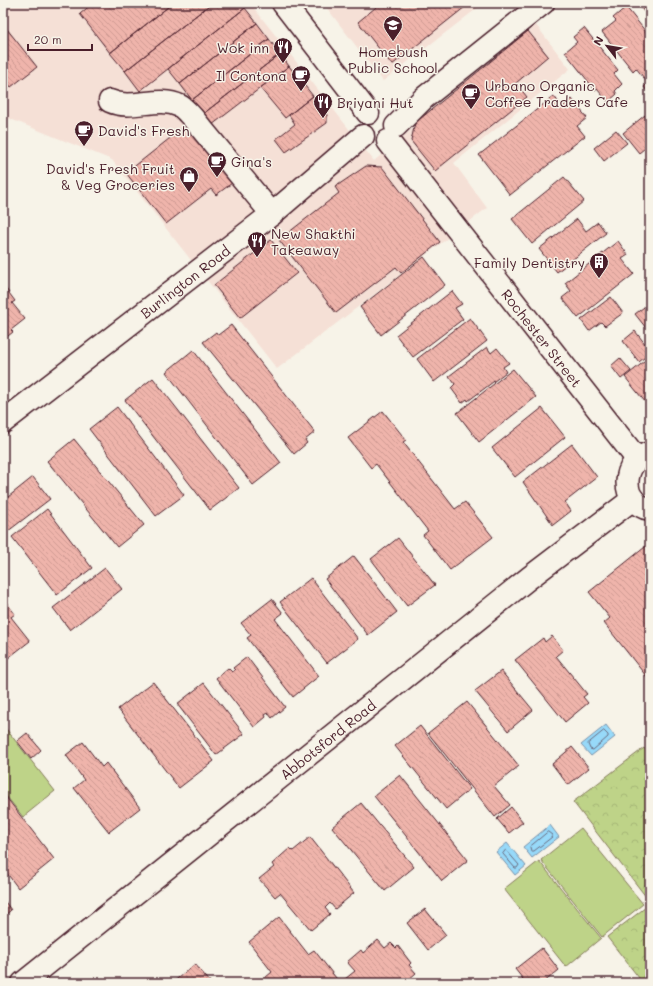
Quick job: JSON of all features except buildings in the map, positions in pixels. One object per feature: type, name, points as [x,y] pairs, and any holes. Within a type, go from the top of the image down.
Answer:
[{"type":"street","points":[[284,3],[368,113]]},
{"type":"street","points":[[392,134],[392,116],[383,110],[378,109],[368,113],[362,121],[361,126],[363,136],[367,140],[377,144],[392,134],[424,98],[543,3]]},
{"type":"street","points":[[110,101],[120,106],[160,101],[181,106],[192,117],[272,214]]},
{"type":"street","name":"Rochester Street","points":[[392,134],[644,456]]},
{"type":"street","name":"Burlington Road","points":[[3,422],[272,214],[363,136]]},
{"type":"street","points":[[642,504],[629,491],[627,483],[631,465],[644,456]]},
{"type":"street","name":"Abbotsford Road","points":[[23,983],[529,578],[642,504]]},
{"type":"shaded area","points":[[3,3],[250,3],[374,161],[536,25],[570,69],[454,163],[487,208],[277,369],[112,160],[3,116]]},
{"type":"shaded area","name":"Homebush Public School","points":[[323,3],[484,3],[383,81]]},
{"type":"green space","points":[[3,725],[55,791],[23,817],[3,792]]},
{"type":"green space","points":[[644,748],[650,755],[650,902],[573,802]]},
{"type":"green space","points":[[581,828],[643,904],[602,937],[541,860]]},
{"type":"green space","points":[[539,861],[601,938],[566,967],[504,889]]},
{"type":"green space","points":[[650,904],[650,983],[643,983],[607,937]]},
{"type":"water","points":[[606,725],[615,737],[591,756],[581,745]]},
{"type":"water","points":[[550,825],[559,837],[532,858],[523,847]]},
{"type":"water","points":[[507,843],[526,866],[515,875],[496,852]]},
{"type":"place","name":"Homebush Public School","points":[[393,42]]},
{"type":"place","name":"Wok inn","points":[[283,64]]},
{"type":"place","name":"Il Contona","points":[[301,92]]},
{"type":"place","name":"Urbano Organic Coffee Traders Cafe","points":[[471,110]]},
{"type":"place","name":"Briyani Hut","points":[[323,119]]},
{"type":"place","name":"David's Fresh","points":[[84,147]]},
{"type":"place","name":"Gina's","points":[[217,178]]},
{"type":"place","name":"David's Fresh Fruit & Veg Groceries","points":[[189,193]]},
{"type":"place","name":"New Shakthi Takeaway","points":[[257,258]]},
{"type":"place","name":"Family Dentistry","points":[[599,279]]}]
